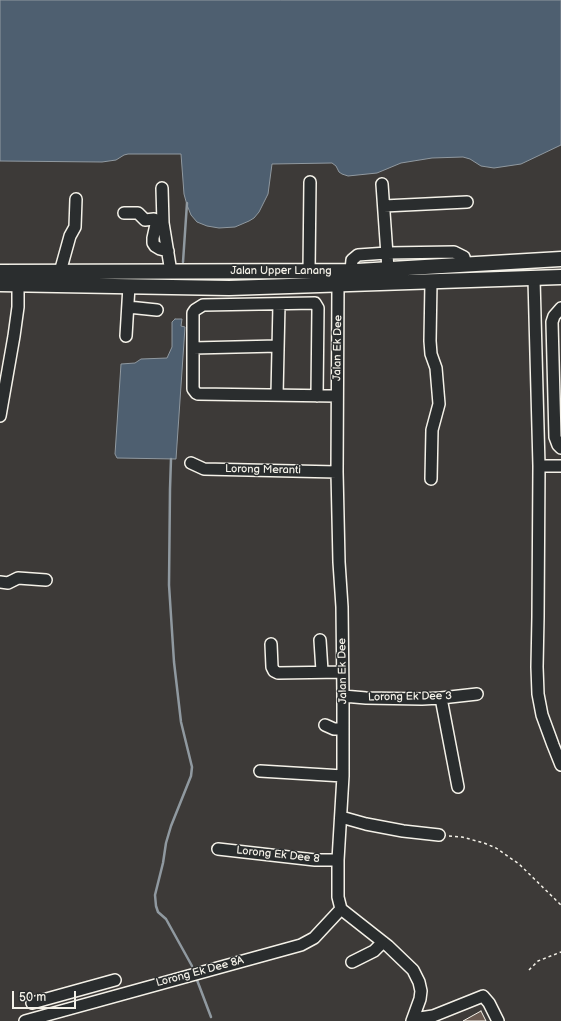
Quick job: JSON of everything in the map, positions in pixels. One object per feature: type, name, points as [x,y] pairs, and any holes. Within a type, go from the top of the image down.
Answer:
[{"type":"main road","name":"Jalan Upper Lanang","points":[[0,272],[351,271],[561,260]]},
{"type":"main road","name":"Jalan Upper Lanang","points":[[0,284],[229,288],[561,277]]},
{"type":"street","points":[[309,271],[310,182]]},
{"type":"street","points":[[382,184],[388,269]]},
{"type":"street","points":[[162,188],[160,222],[168,251],[171,272]]},
{"type":"street","points":[[60,272],[70,236],[75,227],[76,199]]},
{"type":"street","points":[[384,206],[467,202]]},
{"type":"street","points":[[124,213],[138,213],[145,220],[150,219],[160,222]]},
{"type":"street","points":[[351,271],[352,260],[358,255],[387,253],[454,252],[464,257],[466,265]]},
{"type":"street","points":[[534,279],[539,466],[538,617],[536,667],[542,715],[561,764]]},
{"type":"street","points":[[431,282],[430,341],[431,354],[436,368],[439,404],[432,430],[431,479]]},
{"type":"street","points":[[0,416],[18,307],[18,284]]},
{"type":"street","name":"Jalan Ek Dee","points":[[338,285],[337,472],[339,562],[342,607],[343,696],[343,776],[338,860],[338,897],[341,910]]},
{"type":"street","points":[[126,336],[129,286]]},
{"type":"street","points":[[229,288],[230,304]]},
{"type":"street","points":[[317,396],[317,305],[313,302],[203,305],[195,310],[193,313],[193,389],[196,393],[317,396],[337,396]]},
{"type":"street","points":[[277,395],[279,304]]},
{"type":"street","points":[[128,307],[157,310]]},
{"type":"street","points":[[561,308],[554,316],[552,322],[557,375],[555,437],[561,448]]},
{"type":"street","points":[[193,348],[278,346]]},
{"type":"street","name":"Lorong Meranti","points":[[191,463],[204,469],[337,472]]},
{"type":"street","points":[[539,466],[561,466]]},
{"type":"street","points":[[0,582],[8,583],[18,578],[46,580]]},
{"type":"street","points":[[320,640],[322,671]]},
{"type":"street","points":[[271,644],[272,667],[274,671],[278,673],[322,671],[342,672]]},
{"type":"street","name":"Lorong Ek Dee 3","points":[[343,696],[386,699],[441,698],[477,694]]},
{"type":"street","points":[[441,698],[458,787]]},
{"type":"street","points":[[325,725],[334,729],[343,729]]},
{"type":"street","points":[[260,771],[343,776]]},
{"type":"street","points":[[341,817],[366,824],[439,836]]},
{"type":"street","name":"Lorong Ek Dee 8","points":[[218,849],[315,860],[338,860]]},
{"type":"street","points":[[341,910],[383,942],[413,970],[419,982],[421,991],[420,999],[412,1020]]},
{"type":"street","name":"Lorong Ek Dee 8A","points":[[25,1021],[301,945],[314,938],[341,910]]},
{"type":"street","points":[[352,962],[374,951],[383,942]]},
{"type":"street","points":[[47,1015],[37,1002],[115,980]]},
{"type":"street","points":[[104,983],[109,997]]},
{"type":"street","points":[[412,1020],[433,1016],[483,996],[489,1003],[498,1021]]},
{"type":"path","points":[[439,836],[462,837],[496,848],[519,864],[561,905]]},
{"type":"path","points":[[529,970],[538,961],[561,952]]},
{"type":"water","points":[[0,0],[561,0],[561,145],[521,164],[494,168],[481,166],[470,159],[463,157],[432,158],[401,163],[377,173],[348,176],[339,172],[336,166],[332,163],[272,164],[268,194],[259,212],[254,218],[235,227],[219,228],[207,226],[197,222],[191,215],[187,205],[184,194],[181,154],[128,154],[116,160],[102,162],[0,161]]},
{"type":"water","points":[[175,319],[182,319],[181,326],[185,327],[176,459],[117,458],[115,454],[121,364],[135,363],[141,359],[167,358],[172,347],[172,322]]},
{"type":"building","points":[[481,1011],[486,1021],[463,1021]]},
{"type":"waterway","points":[[183,262],[187,203]]},
{"type":"waterway","points":[[171,459],[169,585],[174,662],[181,722],[192,767],[191,776],[171,826],[166,843],[163,863],[155,895],[158,912],[166,919],[192,966]]},
{"type":"waterway","points":[[197,980],[211,1017]]}]
